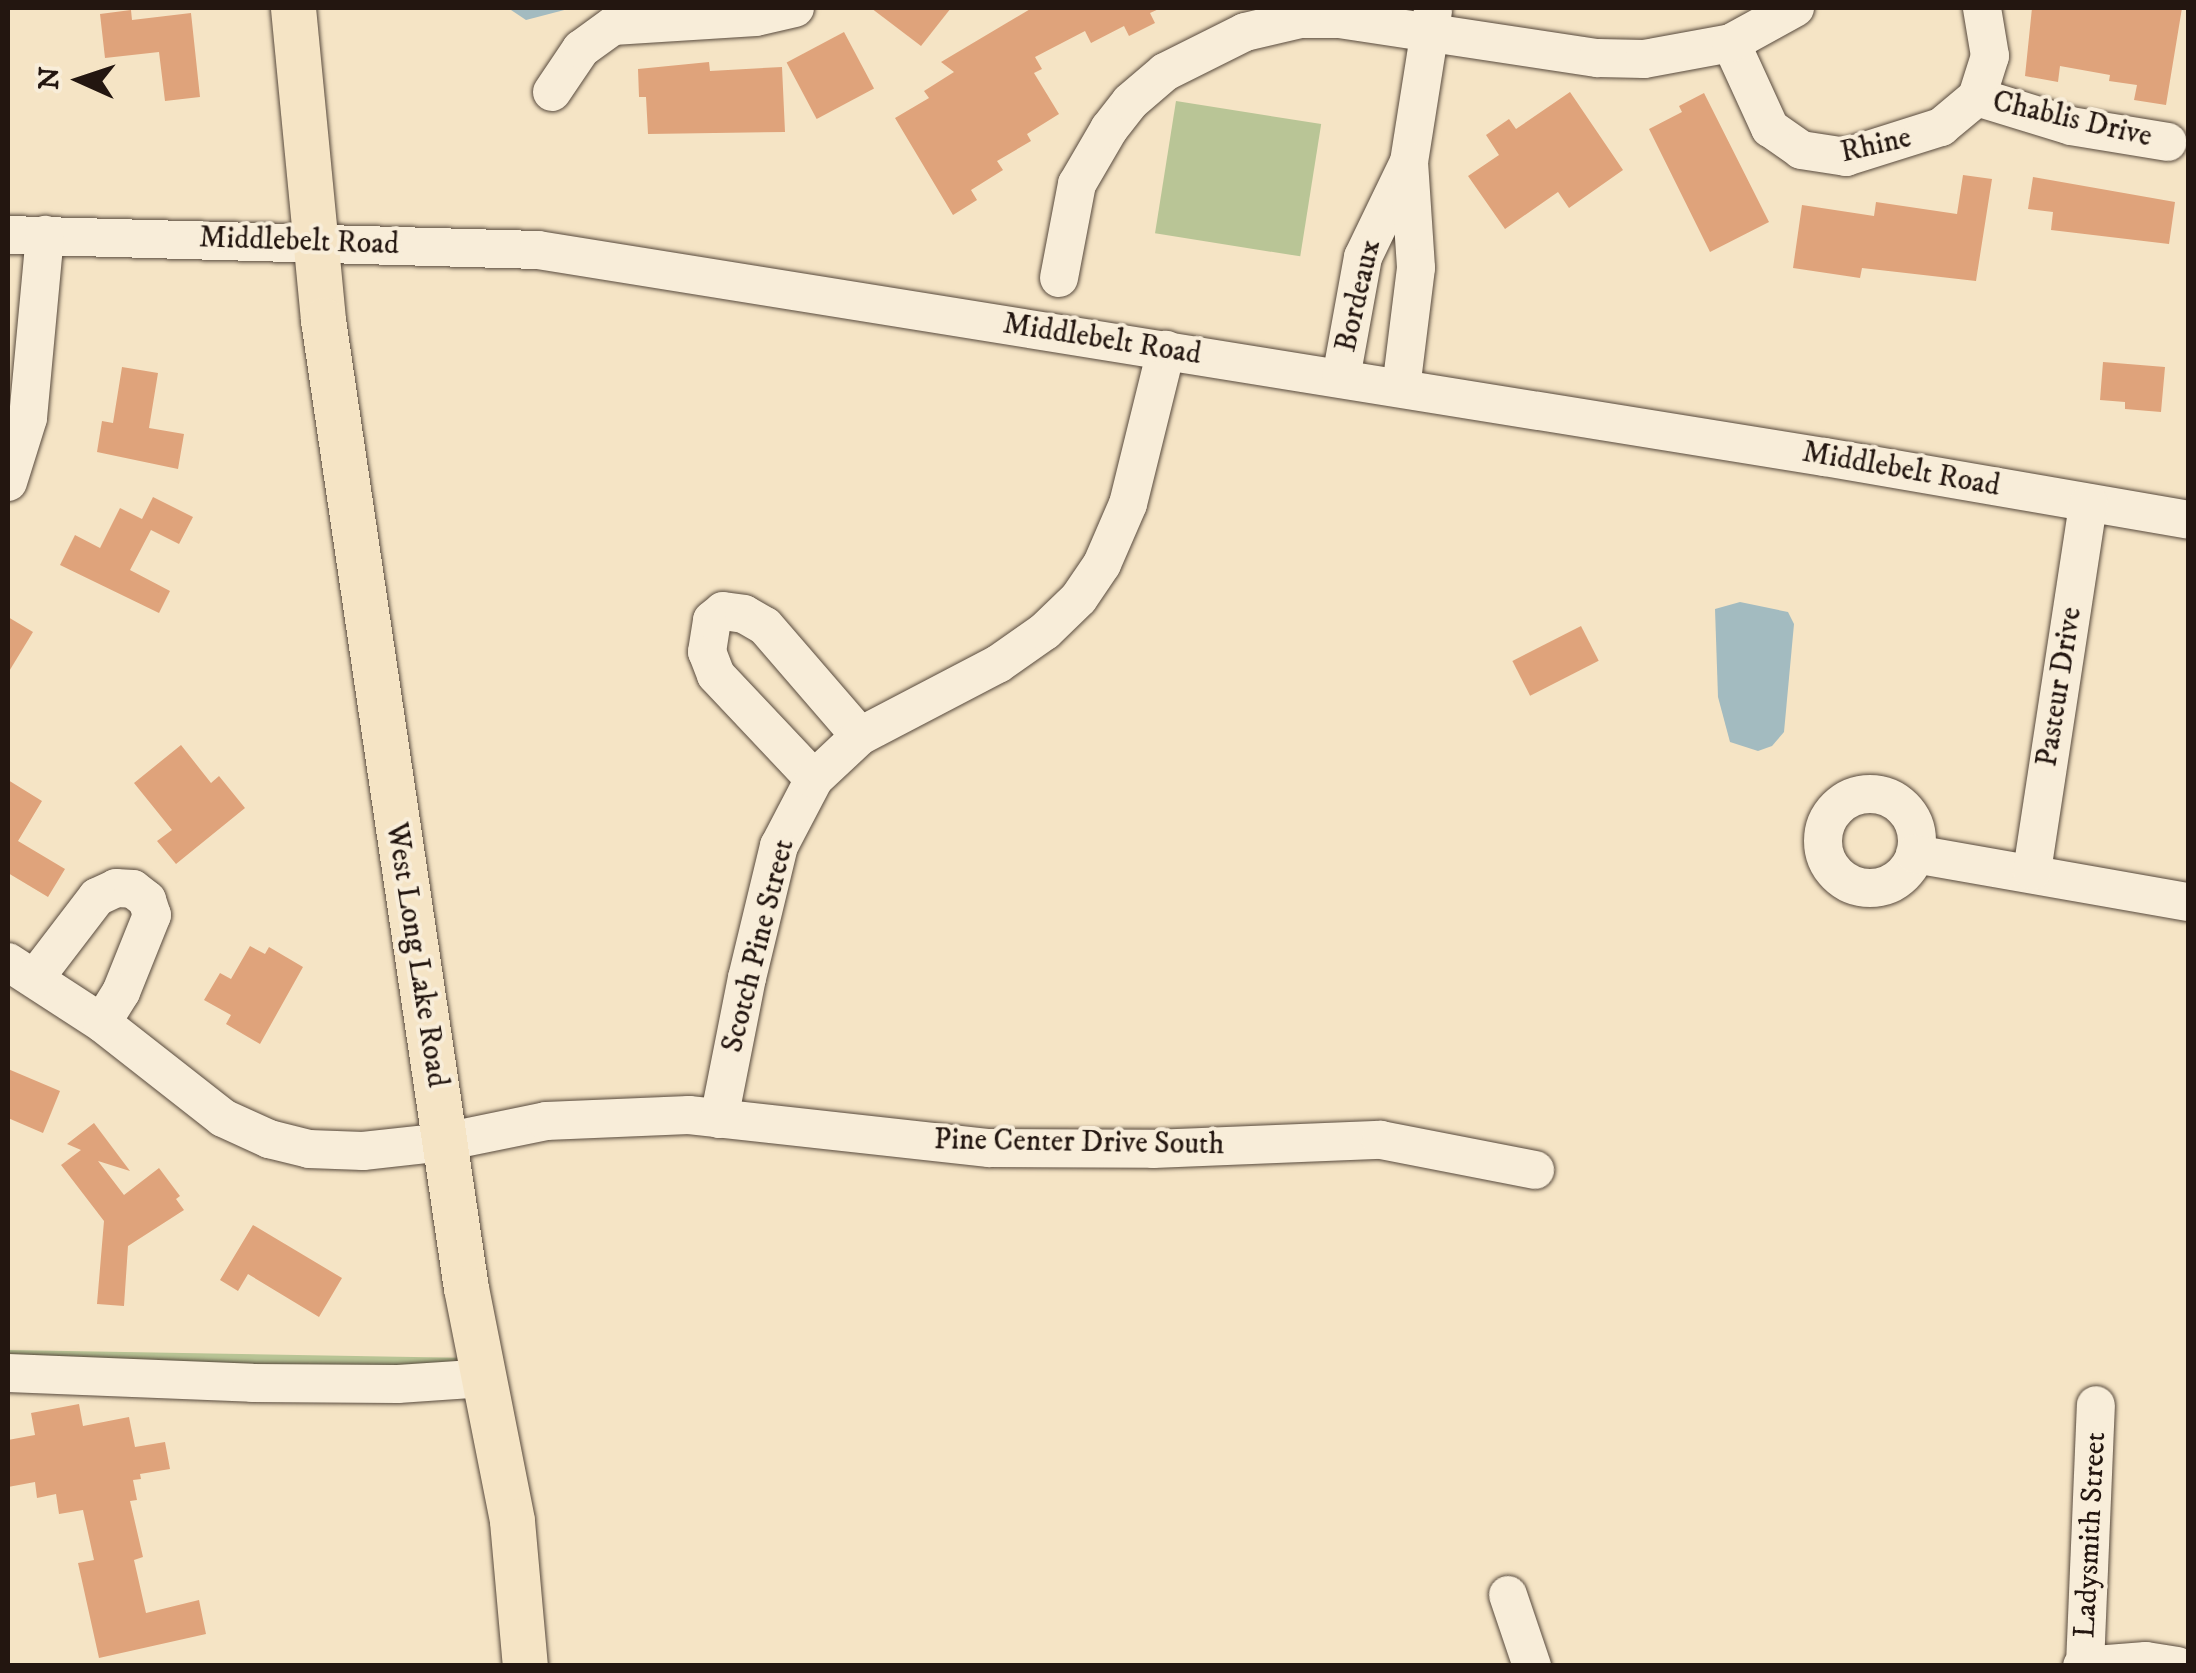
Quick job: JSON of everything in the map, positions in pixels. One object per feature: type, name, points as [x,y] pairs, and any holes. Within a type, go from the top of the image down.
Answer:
[{"type":"main road","name":"West Long Lake Road","points":[[292,8],[314,242],[444,1142],[518,1566],[524,1666]]},
{"type":"street","points":[[552,92],[581,49],[613,26],[756,16],[795,8]]},
{"type":"street","points":[[1058,278],[1077,184],[1109,129],[1130,102],[1165,72],[1246,32],[1300,19],[1432,20],[1598,58],[1644,59],[1731,43],[1796,8]]},
{"type":"street","points":[[1977,98],[1990,56],[1990,37],[1982,8]]},
{"type":"street","name":"Bordeaux","points":[[1401,388],[1416,268],[1410,162],[1432,20]]},
{"type":"street","name":"Rhine","points":[[1731,43],[1770,128],[1801,150],[1828,158],[1862,154],[1926,134],[1959,116],[1977,98]]},
{"type":"street","name":"Chablis Drive","points":[[1977,98],[2071,126],[2168,142]]},
{"type":"street","name":"Bordeaux","points":[[1341,378],[1364,257],[1410,162]]},
{"type":"street","name":"Middlebelt Road","points":[[26,235],[538,250],[1341,378],[2188,520]]},
{"type":"street","points":[[8,482],[28,418],[26,235]]},
{"type":"street","name":"Scotch Pine Street","points":[[719,1119],[747,978],[780,846],[814,779],[860,736],[998,664],[1044,632],[1079,598],[1102,564],[1128,504],[1166,350]]},
{"type":"street","name":"Pasteur Drive","points":[[2032,871],[2088,503]]},
{"type":"street","points":[[814,779],[716,675],[707,652],[712,620],[722,611],[744,614],[765,626],[860,736]]},
{"type":"street","points":[[1915,854],[2032,871],[2188,902]]},
{"type":"street","points":[[21,970],[97,897],[116,888],[134,889],[147,900],[152,915],[121,992],[102,1023]]},
{"type":"street","name":"Pine Center Drive South","points":[[21,970],[102,1023],[223,1118],[270,1139],[336,1151],[444,1142],[546,1120],[689,1115],[989,1148],[1154,1149],[1380,1140],[1535,1170]]},
{"type":"street","points":[[8,1373],[252,1383],[398,1384],[485,1378]]},
{"type":"street","name":"Ladysmith Street","points":[[2083,1665],[2096,1405]]},
{"type":"street","points":[[1508,1595],[1532,1666]]},
{"type":"street","points":[[2083,1665],[2146,1660],[2178,1666]]},
{"type":"green space","points":[[1176,101],[1321,124],[1300,256],[1155,233]]},
{"type":"green space","points":[[8,1350],[457,1358],[456,1394],[8,1386]]},
{"type":"water","points":[[508,8],[572,8],[526,20]]},
{"type":"water","points":[[1740,602],[1788,612],[1794,624],[1784,732],[1772,746],[1758,751],[1730,742],[1718,697],[1715,609]]},
{"type":"building","points":[[871,8],[951,8],[921,46]]},
{"type":"building","points":[[1032,8],[1161,8],[1150,13],[1155,23],[1129,36],[1124,26],[1091,43],[1085,31],[1035,57],[1042,69],[1034,73],[1059,114],[1027,134],[1031,141],[997,161],[1003,170],[971,190],[977,200],[953,215],[895,118],[929,98],[924,91],[954,72],[941,62]]},
{"type":"building","points":[[2032,8],[2182,8],[2166,105],[2134,100],[2137,85],[2109,81],[2110,75],[2060,66],[2058,82],[2025,76]]},
{"type":"building","points":[[131,10],[132,20],[191,13],[200,97],[165,101],[159,52],[105,58],[100,14]]},
{"type":"building","points":[[844,32],[874,89],[817,119],[787,63]]},
{"type":"building","points":[[709,62],[710,71],[782,67],[785,132],[648,134],[646,97],[639,97],[638,69]]},
{"type":"building","points":[[1570,92],[1623,170],[1569,208],[1558,192],[1505,229],[1468,176],[1499,155],[1486,135],[1509,119],[1516,129]]},
{"type":"building","points":[[1704,93],[1769,222],[1710,252],[1649,129],[1682,112],[1679,106]]},
{"type":"building","points":[[1963,175],[1992,179],[1976,281],[1862,268],[1860,278],[1793,268],[1802,205],[1874,216],[1876,202],[1957,214]]},
{"type":"building","points":[[2033,177],[2175,202],[2169,244],[2051,230],[2053,212],[2028,209]]},
{"type":"building","points":[[2103,362],[2165,367],[2161,412],[2125,409],[2125,402],[2100,400]]},
{"type":"building","points":[[122,367],[158,373],[149,428],[184,434],[178,469],[97,452],[102,421],[113,423]]},
{"type":"building","points":[[153,497],[193,517],[179,544],[151,530],[130,570],[170,591],[159,613],[60,565],[75,535],[100,548],[120,508],[142,519]]},
{"type":"building","points":[[8,617],[33,632],[8,673]]},
{"type":"building","points":[[1581,626],[1599,661],[1530,696],[1512,661]]},
{"type":"building","points":[[181,745],[211,783],[219,776],[245,808],[176,864],[157,841],[172,830],[134,783]]},
{"type":"building","points":[[8,780],[42,801],[18,841],[65,869],[48,897],[8,873]]},
{"type":"building","points":[[250,946],[265,954],[269,947],[303,967],[260,1044],[226,1024],[231,1015],[204,1000],[220,973],[231,979]]},
{"type":"building","points":[[8,1069],[60,1091],[43,1133],[8,1118]]},
{"type":"building","points":[[94,1123],[130,1171],[98,1161],[124,1195],[159,1168],[180,1196],[176,1199],[184,1210],[128,1246],[124,1306],[97,1304],[104,1221],[61,1165],[81,1150],[67,1144]]},
{"type":"building","points":[[253,1225],[342,1278],[319,1317],[248,1274],[238,1291],[220,1280]]},
{"type":"building","points":[[79,1404],[83,1426],[129,1417],[135,1447],[165,1442],[170,1469],[140,1474],[141,1479],[133,1480],[137,1500],[130,1501],[143,1557],[134,1560],[146,1613],[199,1600],[206,1634],[99,1658],[78,1563],[94,1560],[83,1510],[59,1514],[56,1494],[37,1498],[35,1482],[8,1487],[8,1440],[35,1435],[31,1413]]}]
